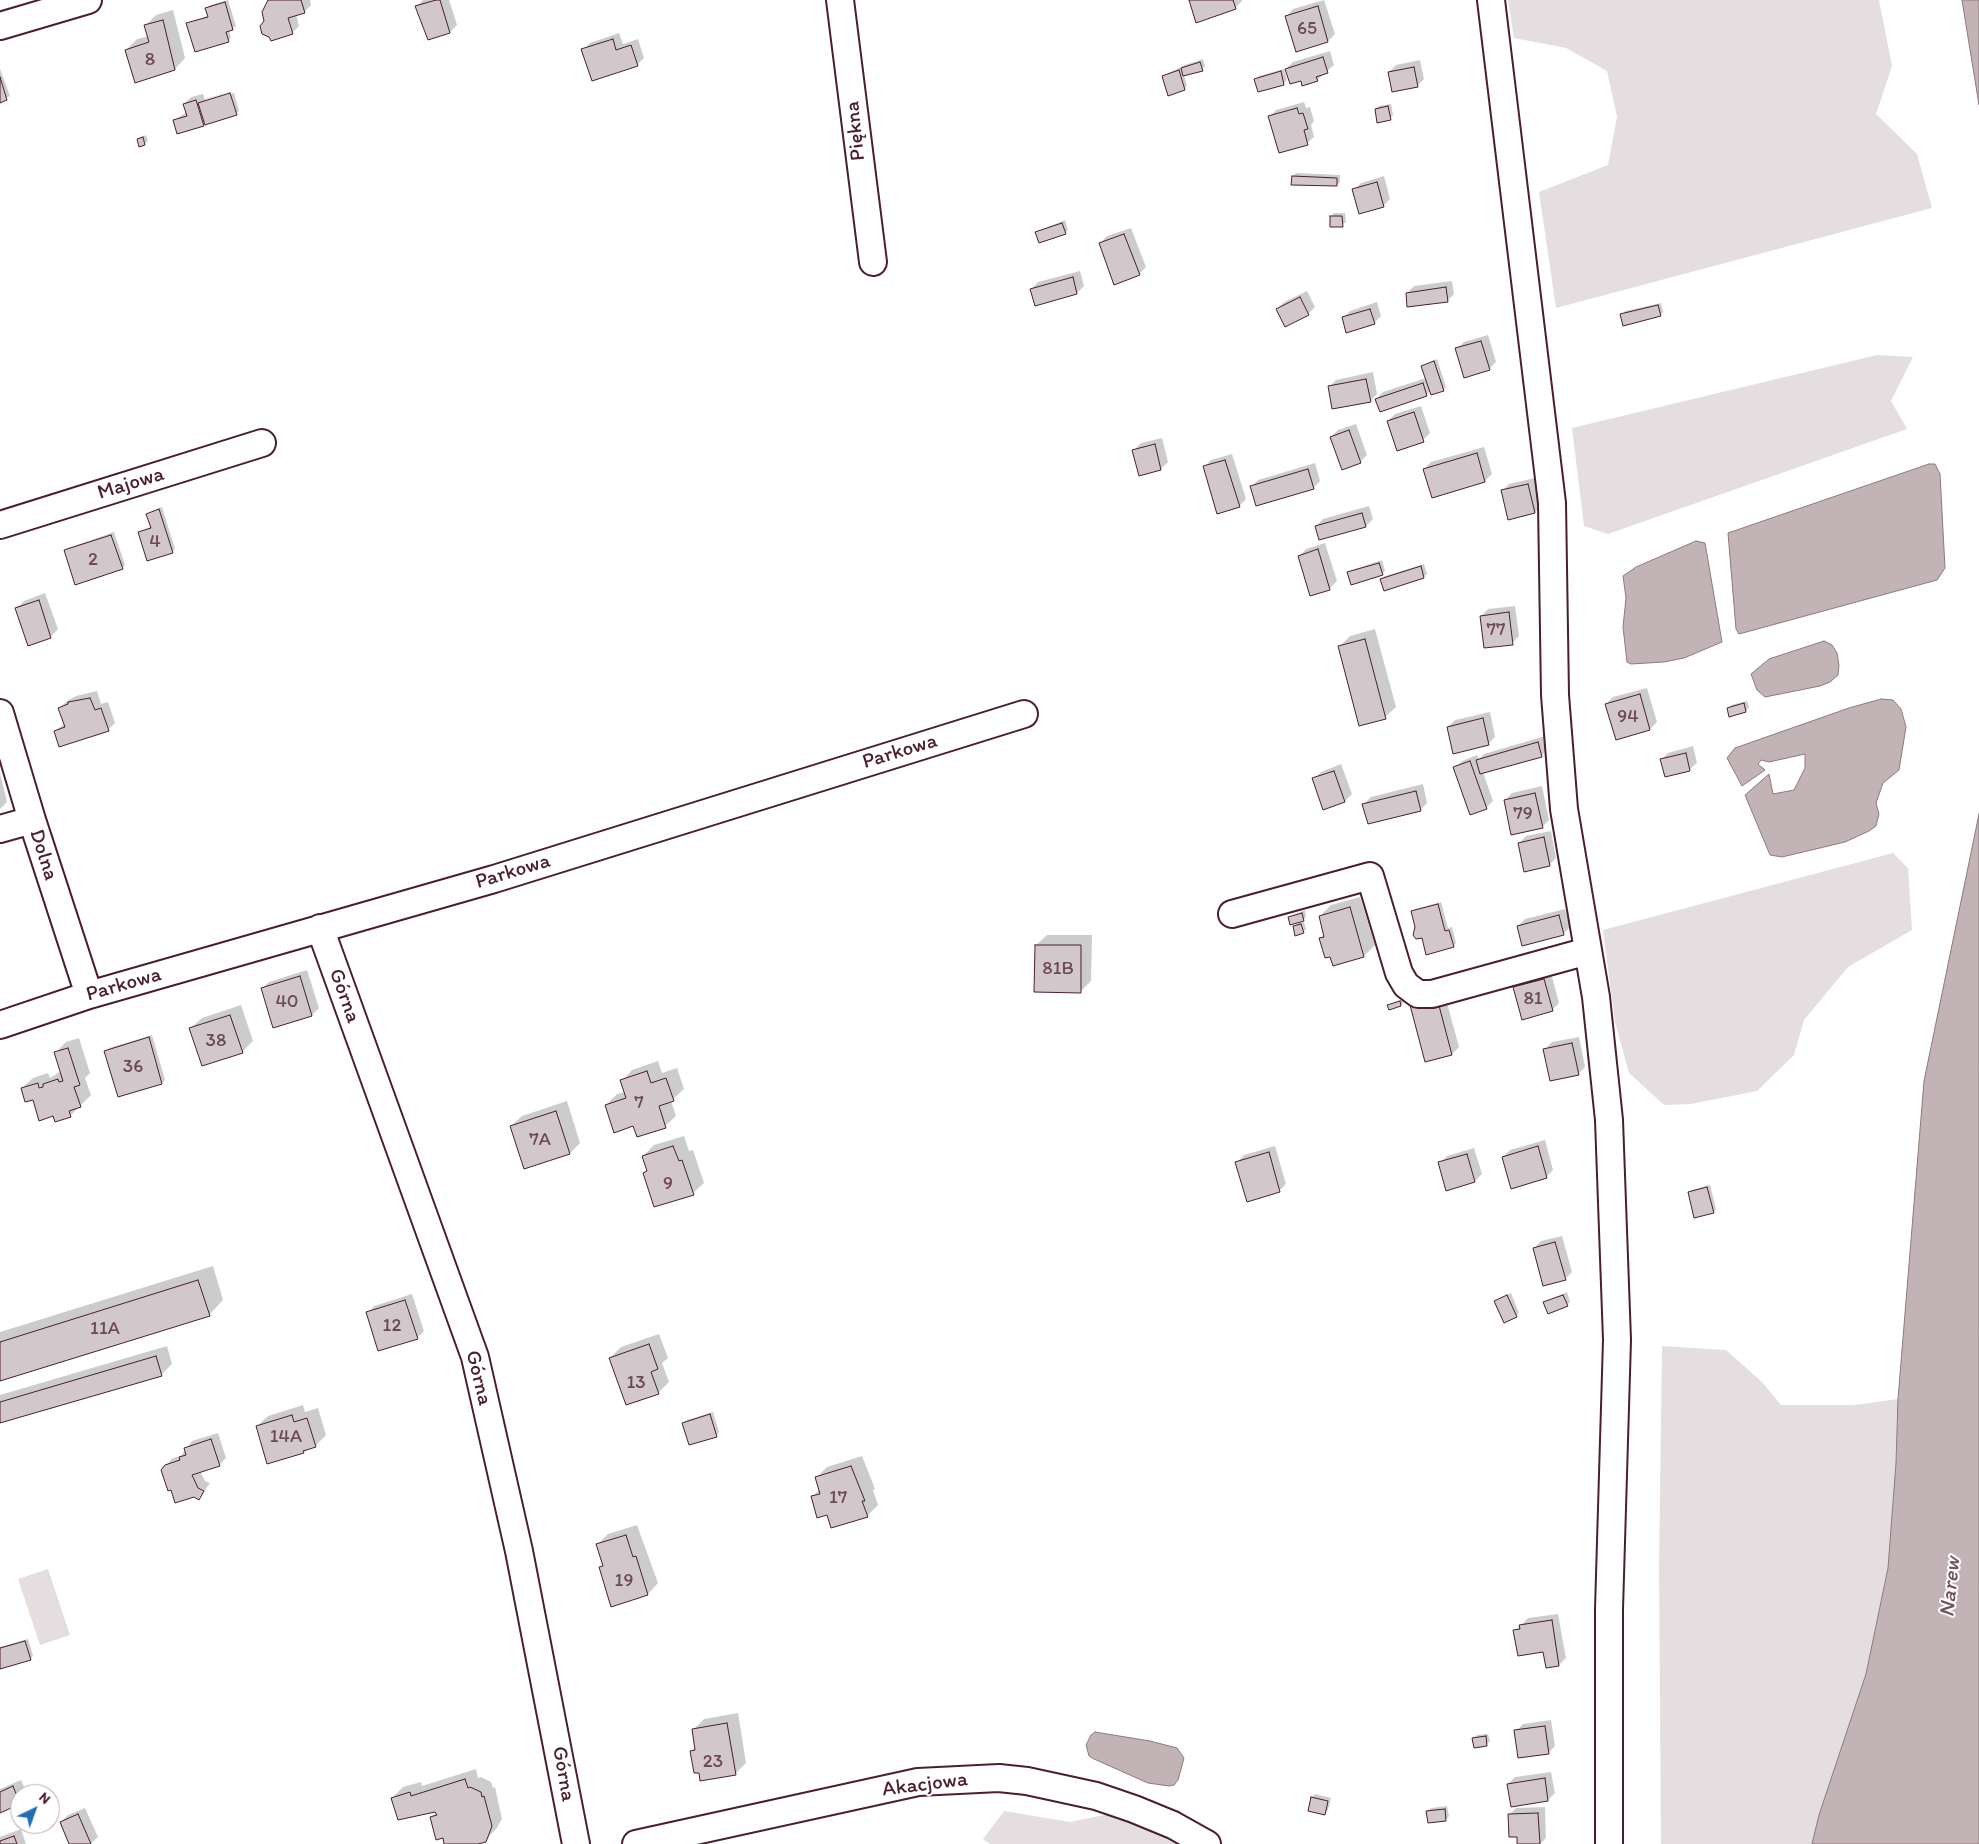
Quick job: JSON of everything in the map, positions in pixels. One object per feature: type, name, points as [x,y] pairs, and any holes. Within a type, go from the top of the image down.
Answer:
[{"type":"street","points":[[0,26],[88,0]]},
{"type":"street","name":"Piękna","points":[[840,0],[873,262]]},
{"type":"street","points":[[1491,0],[1552,503],[1555,695],[1564,809],[1596,997],[1609,1120],[1617,1340],[1609,1609],[1609,1844]]},
{"type":"street","name":"Majowa","points":[[0,524],[262,443]]},
{"type":"street","name":"Dolna","points":[[0,713],[32,820],[89,995]]},
{"type":"street","name":"Parkowa","points":[[0,1025],[89,995],[494,878],[1024,714]]},
{"type":"street","points":[[0,829],[32,820]]},
{"type":"street","points":[[1232,914],[1370,876],[1399,972],[1406,985],[1418,994],[1432,994],[1588,951]]},
{"type":"street","name":"Górna","points":[[320,928],[475,1357],[519,1551],[576,1844]]},
{"type":"street","name":"Akacjowa","points":[[636,1844],[918,1782],[999,1778],[1028,1781],[1096,1796],[1173,1825],[1207,1844]]},
{"type":"shaded area","points":[[1508,0],[1879,0],[1892,66],[1876,114],[1917,154],[1932,208],[1556,308],[1539,192],[1608,165],[1617,117],[1607,71],[1566,48],[1514,38]]},
{"type":"shaded area","points":[[1877,355],[1913,357],[1891,401],[1907,429],[1608,534],[1584,526],[1572,428]]},
{"type":"shaded area","points":[[1893,853],[1908,868],[1912,930],[1848,967],[1804,1020],[1794,1055],[1757,1091],[1691,1104],[1664,1105],[1629,1073],[1615,1022],[1603,930]]},
{"type":"shaded area","points":[[1662,1346],[1726,1350],[1762,1382],[1781,1405],[1855,1405],[1898,1399],[1896,1463],[1888,1568],[1866,1674],[1819,1815],[1812,1844],[1661,1844],[1659,1568]]},
{"type":"shaded area","points":[[48,1569],[70,1635],[40,1645],[18,1579]]},
{"type":"shaded area","points":[[1004,1811],[1070,1822],[1109,1814],[1164,1832],[1179,1844],[990,1844],[983,1839]]},
{"type":"water","points":[[1962,0],[1979,0],[1979,105]]},
{"type":"water","points":[[1929,464],[1935,464],[1940,474],[1945,568],[1937,580],[1739,634],[1736,629],[1728,533]]},
{"type":"water","points":[[1696,541],[1705,543],[1722,642],[1684,658],[1664,662],[1631,664],[1627,662],[1623,627],[1626,598],[1623,576],[1636,567]]},
{"type":"water","points":[[1824,641],[1832,645],[1837,653],[1839,665],[1838,675],[1830,682],[1820,686],[1765,697],[1757,690],[1751,674],[1769,659]]},
{"type":"water","points":[[1881,699],[1893,700],[1901,709],[1906,727],[1899,770],[1883,783],[1876,803],[1879,814],[1876,826],[1845,842],[1782,857],[1770,855],[1745,795],[1769,774],[1773,794],[1794,790],[1805,768],[1805,754],[1769,762],[1761,760],[1758,764],[1765,770],[1742,786],[1727,758],[1735,748],[1849,708]]},
{"type":"water","name":"Narew","points":[[1979,814],[1979,1844],[1812,1844],[1819,1815],[1866,1674],[1888,1568],[1896,1463],[1898,1399],[1924,1081]]},
{"type":"water","points":[[1095,1732],[1150,1741],[1177,1748],[1184,1758],[1178,1780],[1174,1785],[1169,1786],[1148,1783],[1094,1759],[1089,1756],[1086,1745],[1091,1735]]},
{"type":"building","points":[[268,0],[301,0],[305,13],[288,18],[293,34],[271,41],[269,37],[262,34],[260,26],[264,21],[262,12]]},
{"type":"building","points":[[440,0],[450,33],[428,40],[415,6]]},
{"type":"building","points":[[1189,0],[1233,0],[1236,9],[1196,23]]},
{"type":"building","points":[[225,2],[233,30],[226,32],[229,42],[195,52],[186,23],[208,17],[205,8]]},
{"type":"building","points":[[1318,6],[1328,42],[1296,52],[1285,16]]},
{"type":"building","points":[[163,20],[175,70],[135,83],[125,50],[149,42],[144,25]]},
{"type":"building","points":[[613,39],[616,50],[631,45],[638,66],[592,81],[581,49]]},
{"type":"building","points":[[1323,57],[1328,73],[1316,77],[1318,81],[1302,86],[1301,81],[1290,84],[1285,69]]},
{"type":"building","points":[[1200,62],[1203,71],[1183,76],[1181,68]]},
{"type":"building","points":[[1414,67],[1418,87],[1392,92],[1388,72]]},
{"type":"building","points":[[1179,70],[1185,90],[1168,96],[1162,76]]},
{"type":"building","points":[[1281,71],[1284,85],[1258,92],[1254,79]]},
{"type":"building","points":[[0,77],[7,100],[0,103]]},
{"type":"building","points":[[230,93],[237,115],[205,125],[198,103]]},
{"type":"building","points":[[196,100],[204,126],[177,134],[173,120],[187,116],[183,104]]},
{"type":"building","points":[[1388,106],[1391,120],[1377,123],[1375,109]]},
{"type":"building","points":[[1297,108],[1299,114],[1303,113],[1308,129],[1304,130],[1308,145],[1279,153],[1268,116]]},
{"type":"building","points":[[143,137],[145,145],[139,147],[137,139]]},
{"type":"building","points":[[1292,176],[1337,178],[1337,186],[1291,185]]},
{"type":"building","points":[[1377,182],[1384,207],[1359,214],[1352,189]]},
{"type":"building","points":[[1330,216],[1342,216],[1343,227],[1330,227]]},
{"type":"building","points":[[1062,223],[1066,234],[1039,243],[1035,232]]},
{"type":"building","points":[[1124,234],[1140,275],[1114,285],[1099,243]]},
{"type":"building","points":[[1073,277],[1077,294],[1035,306],[1030,289]]},
{"type":"building","points":[[1446,287],[1448,302],[1407,307],[1406,293]]},
{"type":"building","points":[[1300,297],[1309,315],[1285,327],[1276,309]]},
{"type":"building","points":[[1658,305],[1661,316],[1623,326],[1620,314]]},
{"type":"building","points":[[1370,309],[1375,324],[1346,333],[1342,317]]},
{"type":"building","points":[[1481,341],[1490,370],[1464,378],[1455,348]]},
{"type":"building","points":[[1434,361],[1444,391],[1431,395],[1421,366]]},
{"type":"building","points":[[1366,379],[1371,402],[1332,409],[1328,386]]},
{"type":"building","points":[[1423,383],[1427,396],[1380,412],[1375,399]]},
{"type":"building","points":[[1414,412],[1424,442],[1397,451],[1387,421]]},
{"type":"building","points":[[1349,430],[1361,463],[1342,470],[1330,437]]},
{"type":"building","points":[[1155,444],[1161,470],[1139,476],[1132,450]]},
{"type":"building","points":[[1477,453],[1485,482],[1432,498],[1423,469]]},
{"type":"building","points":[[1225,460],[1240,507],[1217,514],[1203,466]]},
{"type":"building","points":[[1308,469],[1314,489],[1256,506],[1250,486]]},
{"type":"building","points":[[1528,484],[1535,513],[1508,520],[1501,490]]},
{"type":"building","points":[[159,509],[173,553],[147,561],[138,532],[151,528],[146,514]]},
{"type":"building","points":[[1362,513],[1366,527],[1319,540],[1315,526]]},
{"type":"building","points":[[111,535],[123,569],[75,585],[64,550]]},
{"type":"building","points":[[1318,549],[1330,590],[1310,596],[1298,556]]},
{"type":"building","points":[[1379,563],[1383,575],[1351,585],[1347,572]]},
{"type":"building","points":[[1421,566],[1424,578],[1384,591],[1380,579]]},
{"type":"building","points":[[39,600],[51,638],[28,646],[15,608]]},
{"type":"building","points":[[1509,612],[1513,645],[1484,648],[1480,616]]},
{"type":"building","points":[[1365,639],[1386,719],[1359,726],[1338,646]]},
{"type":"building","points":[[1640,694],[1650,730],[1616,740],[1605,704]]},
{"type":"building","points":[[90,698],[95,710],[101,708],[109,731],[59,747],[54,731],[65,727],[58,708],[68,704],[68,702]]},
{"type":"building","points":[[1744,703],[1746,712],[1729,717],[1727,708]]},
{"type":"building","points":[[1483,718],[1489,745],[1453,754],[1447,727]]},
{"type":"building","points":[[1538,742],[1542,757],[1480,774],[1476,760]]},
{"type":"building","points":[[1686,753],[1690,771],[1665,777],[1660,759]]},
{"type":"building","points":[[1470,761],[1487,809],[1470,815],[1453,767]]},
{"type":"building","points":[[1334,771],[1345,802],[1323,810],[1312,778]]},
{"type":"building","points":[[1416,791],[1421,811],[1368,824],[1362,804]]},
{"type":"building","points":[[1535,793],[1543,828],[1511,835],[1504,800]]},
{"type":"building","points":[[1544,837],[1550,866],[1524,872],[1518,843]]},
{"type":"building","points":[[1438,904],[1445,931],[1449,930],[1454,947],[1426,955],[1422,938],[1416,939],[1413,935],[1415,927],[1411,911]]},
{"type":"building","points":[[1350,907],[1364,957],[1333,966],[1330,957],[1325,958],[1319,938],[1324,937],[1319,916]]},
{"type":"building","points":[[1302,913],[1304,921],[1290,925],[1288,917]]},
{"type":"building","points":[[1559,915],[1564,935],[1522,946],[1517,926]]},
{"type":"building","points":[[1301,924],[1304,933],[1295,936],[1293,926]]},
{"type":"building","points":[[1035,945],[1081,945],[1081,993],[1034,992]]},
{"type":"building","points":[[300,976],[312,1016],[273,1028],[261,988]]},
{"type":"building","points":[[1544,979],[1553,1011],[1522,1020],[1513,987]]},
{"type":"building","points":[[1437,998],[1452,1055],[1425,1062],[1410,1005]]},
{"type":"building","points":[[1400,1001],[1401,1006],[1389,1010],[1387,1005]]},
{"type":"building","points":[[230,1015],[243,1053],[202,1066],[189,1028]]},
{"type":"building","points":[[149,1037],[162,1084],[118,1097],[104,1051]]},
{"type":"building","points":[[1572,1043],[1579,1075],[1550,1081],[1543,1049]]},
{"type":"building","points":[[68,1048],[80,1085],[74,1087],[81,1107],[69,1111],[71,1117],[55,1122],[53,1116],[39,1121],[33,1100],[25,1102],[21,1088],[38,1083],[39,1088],[43,1087],[43,1084],[58,1079],[59,1082],[63,1081],[54,1052]]},
{"type":"building","points":[[647,1071],[651,1083],[666,1078],[674,1101],[659,1106],[666,1128],[637,1137],[633,1126],[614,1133],[605,1105],[626,1098],[620,1080]]},
{"type":"building","points":[[556,1111],[570,1154],[524,1169],[510,1126]]},
{"type":"building","points":[[673,1146],[679,1161],[682,1160],[694,1195],[654,1207],[643,1173],[647,1171],[642,1156]]},
{"type":"building","points":[[1538,1146],[1547,1178],[1511,1189],[1502,1157]]},
{"type":"building","points":[[1269,1152],[1280,1192],[1247,1202],[1235,1162]]},
{"type":"building","points":[[1467,1154],[1475,1182],[1446,1191],[1438,1162]]},
{"type":"building","points":[[1707,1187],[1714,1213],[1694,1218],[1688,1192]]},
{"type":"building","points":[[1555,1242],[1566,1280],[1543,1286],[1533,1248]]},
{"type":"building","points":[[198,1280],[210,1316],[0,1381],[0,1342]]},
{"type":"building","points":[[1507,1295],[1517,1317],[1504,1323],[1494,1301]]},
{"type":"building","points":[[1563,1295],[1568,1306],[1548,1314],[1543,1302]]},
{"type":"building","points":[[405,1300],[418,1339],[378,1351],[366,1312]]},
{"type":"building","points":[[649,1344],[658,1369],[651,1372],[659,1394],[626,1405],[609,1358]]},
{"type":"building","points":[[156,1356],[162,1376],[0,1423],[0,1402]]},
{"type":"building","points":[[710,1414],[717,1437],[689,1445],[682,1423]]},
{"type":"building","points":[[292,1415],[294,1422],[307,1418],[316,1447],[303,1451],[304,1453],[267,1464],[256,1426]]},
{"type":"building","points":[[211,1439],[220,1466],[192,1475],[198,1488],[204,1491],[199,1500],[194,1497],[175,1503],[171,1490],[168,1491],[161,1470],[165,1465],[180,1460],[179,1457],[186,1455],[184,1448]]},
{"type":"building","points":[[851,1466],[865,1501],[862,1501],[868,1517],[831,1528],[827,1515],[817,1518],[811,1496],[820,1494],[815,1477]]},
{"type":"building","points":[[626,1535],[633,1557],[636,1556],[648,1595],[611,1607],[599,1567],[603,1566],[596,1544]]},
{"type":"building","points":[[1552,1620],[1559,1666],[1546,1668],[1543,1652],[1518,1656],[1513,1630],[1520,1629],[1519,1625]]},
{"type":"building","points":[[25,1641],[31,1660],[0,1669],[0,1648]]},
{"type":"building","points":[[727,1723],[736,1775],[700,1781],[699,1773],[694,1773],[690,1751],[695,1750],[692,1729]]},
{"type":"building","points":[[1545,1726],[1549,1754],[1518,1758],[1514,1730]]},
{"type":"building","points":[[1486,1736],[1487,1746],[1474,1748],[1472,1738]]},
{"type":"building","points":[[1545,1778],[1548,1801],[1511,1807],[1507,1784]]},
{"type":"building","points":[[465,1779],[468,1788],[470,1787],[481,1792],[482,1797],[484,1796],[492,1826],[486,1842],[478,1844],[444,1844],[443,1838],[436,1840],[430,1817],[437,1815],[435,1812],[398,1820],[391,1798],[410,1792],[411,1796]]},
{"type":"building","points":[[10,1787],[10,1808],[0,1813],[0,1792]]},
{"type":"building","points":[[1311,1797],[1328,1801],[1325,1815],[1308,1811]]},
{"type":"building","points":[[1445,1809],[1446,1821],[1428,1823],[1426,1811]]},
{"type":"building","points":[[1538,1813],[1540,1844],[1517,1844],[1517,1837],[1509,1837],[1508,1814]]},
{"type":"building","points":[[78,1814],[91,1844],[69,1844],[60,1822]]},
{"type":"building","points":[[14,1836],[17,1844],[0,1844],[0,1841]]}]
